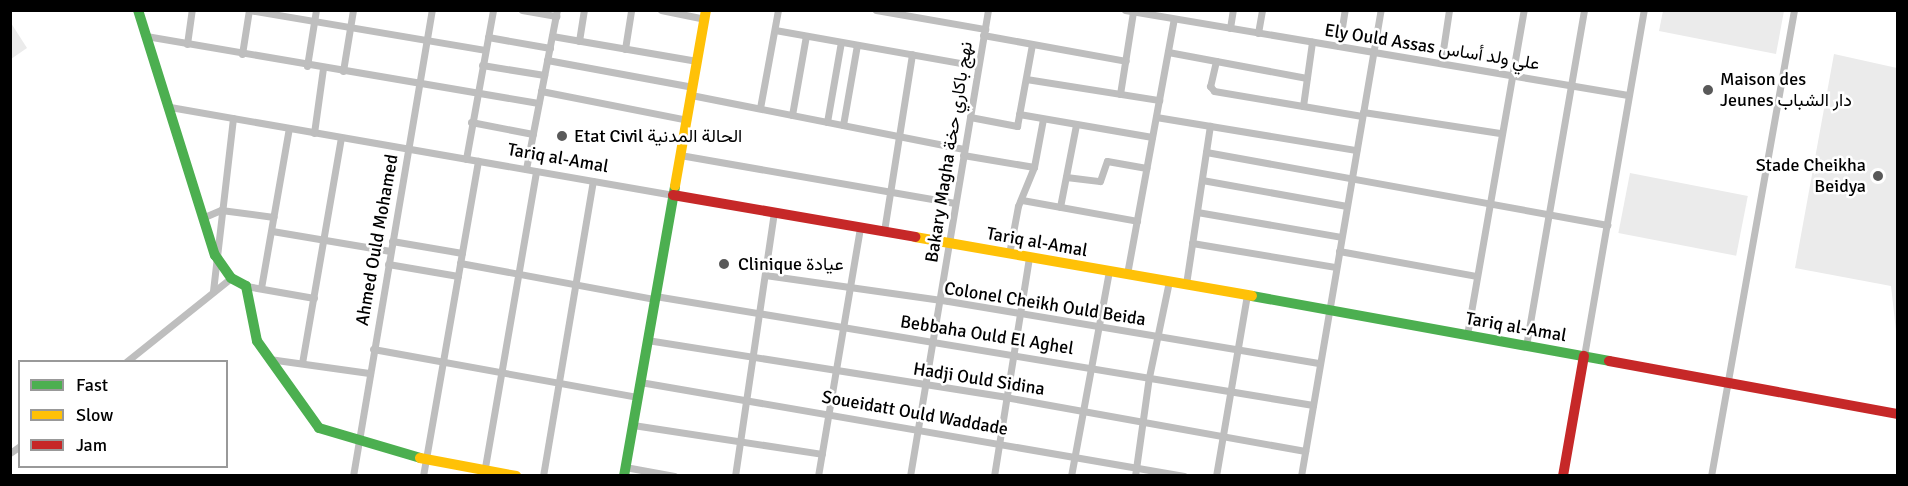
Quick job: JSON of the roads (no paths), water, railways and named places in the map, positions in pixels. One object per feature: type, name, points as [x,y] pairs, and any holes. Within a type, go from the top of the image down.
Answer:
[{"type":"street","points":[[138,10],[215,255],[231,278],[246,286],[314,298]]},
{"type":"street","points":[[187,44],[192,10]]},
{"type":"street","points":[[242,54],[249,10],[485,50]]},
{"type":"street","points":[[308,66],[316,10]]},
{"type":"street","points":[[343,71],[353,10]]},
{"type":"street","name":"Ahmed Ould Mohamed","points":[[354,476],[357,439],[432,10]]},
{"type":"street","points":[[466,159],[476,93],[493,10]]},
{"type":"street","points":[[522,10],[556,13],[526,169]]},
{"type":"street","points":[[579,41],[584,10]]},
{"type":"street","points":[[625,49],[631,10]]},
{"type":"street","points":[[661,10],[705,15],[624,471],[674,476]]},
{"type":"street","points":[[760,108],[778,10]]},
{"type":"street","points":[[876,10],[1032,44],[1126,61]]},
{"type":"street","name":"Bakary Magha نهج باكاري حخة","points":[[910,476],[988,10]]},
{"type":"street","name":"Ely Ould Assas علي ولد أساس","points":[[1125,10],[1628,94]]},
{"type":"street","points":[[1230,28],[1233,10]]},
{"type":"street","points":[[1258,33],[1262,10]]},
{"type":"street","points":[[1340,46],[1345,10]]},
{"type":"street","points":[[1301,476],[1381,10]]},
{"type":"street","points":[[1441,63],[1449,10]]},
{"type":"street","points":[[1467,334],[1524,10]]},
{"type":"street","points":[[1526,346],[1584,10]]},
{"type":"street","points":[[1563,476],[1644,10]]},
{"type":"street","points":[[1711,476],[1794,10]]},
{"type":"street","points":[[1120,93],[1133,12]]},
{"type":"street","points":[[1126,274],[1174,19]]},
{"type":"street","points":[[775,30],[978,66]]},
{"type":"street","points":[[146,36],[308,66],[538,103]]},
{"type":"street","points":[[552,36],[697,61]]},
{"type":"street","points":[[792,115],[806,36]]},
{"type":"street","points":[[488,37],[550,48]]},
{"type":"street","points":[[827,122],[841,42]]},
{"type":"street","points":[[1303,106],[1312,42]]},
{"type":"street","points":[[970,117],[1017,126],[1032,44]]},
{"type":"street","points":[[843,125],[857,45]]},
{"type":"street","points":[[1168,52],[1307,78]]},
{"type":"street","points":[[884,231],[888,192],[912,54]]},
{"type":"street","points":[[547,60],[792,115],[898,135],[1034,167]]},
{"type":"street","points":[[1216,61],[1210,86],[1214,91],[1303,106],[1501,133]]},
{"type":"street","points":[[482,65],[544,75]]},
{"type":"street","points":[[314,132],[323,68]]},
{"type":"street","points":[[1026,79],[1159,100]]},
{"type":"street","points":[[541,92],[687,120]]},
{"type":"street","name":"Tariq al-Amal","points":[[170,107],[1329,309],[1898,414]]},
{"type":"street","points":[[1019,114],[1152,137]]},
{"type":"street","points":[[1156,117],[1356,150]]},
{"type":"street","points":[[213,291],[215,255],[232,118]]},
{"type":"street","points":[[1009,254],[1022,200],[1034,167],[1043,119]]},
{"type":"street","points":[[471,122],[533,134]]},
{"type":"street","points":[[1060,207],[1076,125]]},
{"type":"street","points":[[1186,284],[1210,126]]},
{"type":"street","points":[[261,288],[289,128]]},
{"type":"street","points":[[302,363],[341,138]]},
{"type":"street","points":[[1206,152],[1352,176],[1606,225]]},
{"type":"street","points":[[680,155],[955,203]]},
{"type":"street","points":[[423,476],[478,161]]},
{"type":"street","points":[[1066,177],[1098,182],[1107,161],[1146,168]]},
{"type":"street","points":[[484,473],[536,171]]},
{"type":"street","points":[[1202,180],[1347,206]]},
{"type":"street","points":[[543,476],[592,181]]},
{"type":"street","points":[[1022,200],[1137,221]]},
{"type":"street","points":[[202,218],[221,210],[274,217]]},
{"type":"street","points":[[1197,212],[1341,237]]},
{"type":"street","points":[[735,476],[774,213]]},
{"type":"street","points":[[818,476],[860,228]]},
{"type":"street","points":[[272,231],[390,251]]},
{"type":"street","points":[[392,241],[462,253]]},
{"type":"street","points":[[1192,243],[1336,267]]},
{"type":"street","points":[[1339,251],[1476,276]]},
{"type":"street","points":[[994,476],[1029,257]]},
{"type":"street","name":"Bebbaha Ould El Aghel","points":[[460,263],[655,298],[844,326],[1313,405]]},
{"type":"street","points":[[388,264],[458,276]]},
{"type":"street","points":[[1071,476],[1109,271]]},
{"type":"street","name":"Colonel Cheikh Ould Beida","points":[[765,275],[1019,313],[1320,363]]},
{"type":"street","points":[[128,360],[231,278]]},
{"type":"street","points":[[1136,472],[1145,424],[1149,377],[1168,281]]},
{"type":"street","points":[[246,286],[257,341],[313,424],[426,460],[484,473],[516,476]]},
{"type":"street","points":[[1216,476],[1247,295]]},
{"type":"street","name":"Hadji Ould Sidina","points":[[647,340],[925,387],[1005,397],[1305,451]]},
{"type":"street","points":[[373,349],[637,397]]},
{"type":"street","points":[[269,359],[369,373]]},
{"type":"street","name":"Soueidatt Ould Waddade","points":[[640,382],[1075,456],[1136,472],[1184,476]]},
{"type":"street","points":[[633,425],[822,454]]},
{"type":"place","name":"Maison des Jeunes دار الشباب","points":[[1708,90]]},
{"type":"place","name":"Etat Civil الحالة المدنية","points":[[562,136]]},
{"type":"place","name":"Stade Cheikha Beidya","points":[[1878,176]]},
{"type":"place","name":"Clinique عيادة","points":[[724,264]]}]
